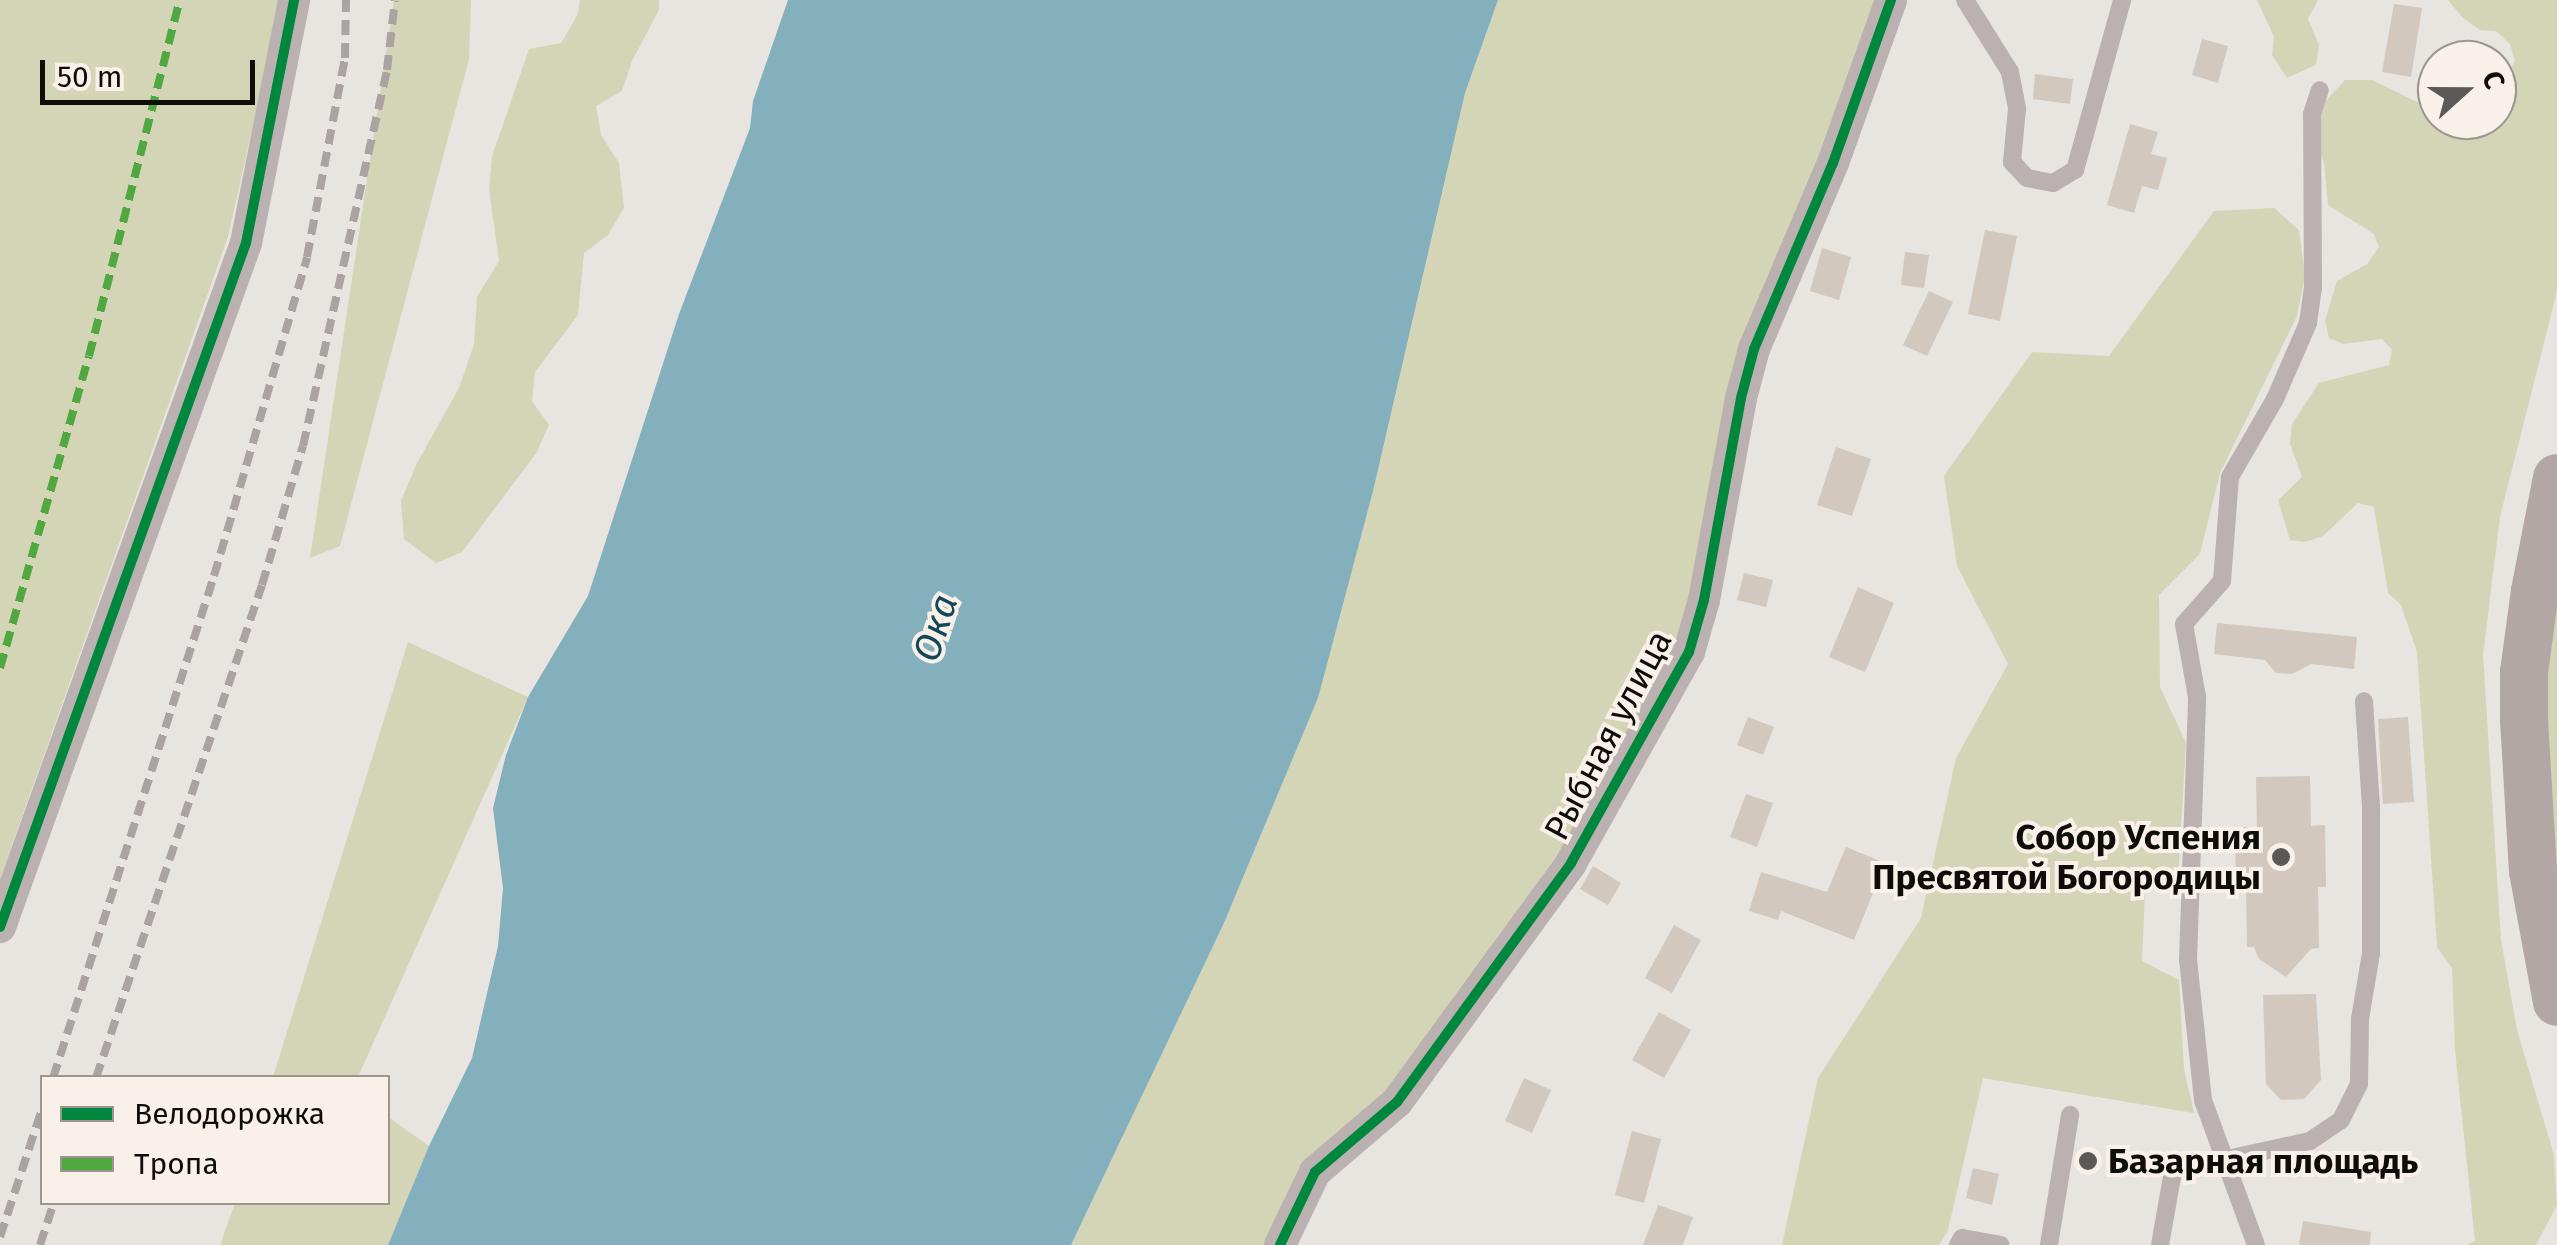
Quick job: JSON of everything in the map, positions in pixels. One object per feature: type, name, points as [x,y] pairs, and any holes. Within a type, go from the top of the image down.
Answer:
[{"type":"main road","points":[[2557,478],[2533,607],[2524,720],[2533,871],[2557,1002]]},
{"type":"street","points":[[0,927],[246,243],[294,0]]},
{"type":"street","name":"Рыбная улица","points":[[1280,1245],[1297,1201],[1315,1172],[1373,1126],[1408,1089],[1571,863],[1689,652],[1704,600],[1740,398],[1754,349],[1833,163],[1891,0]]},
{"type":"lane","points":[[1965,0],[2010,72],[2017,108],[2012,162],[2027,178],[2053,182],[2074,170],[2122,0]]},
{"type":"lane","points":[[2256,1245],[2203,1100],[2188,960],[2197,697],[2184,624],[2222,582],[2230,477],[2275,399],[2308,323],[2313,289],[2312,114],[2320,90]]},
{"type":"lane","points":[[2160,1245],[2173,1171],[2310,1141],[2341,1120],[2359,1084],[2360,1019],[2371,934],[2371,807],[2364,701]]},
{"type":"lane","points":[[2049,1245],[2070,1115]]},
{"type":"lane","points":[[1958,1245],[1962,1238],[2000,1245]]},
{"type":"green space","points":[[0,0],[281,0],[228,237],[0,879]]},
{"type":"green space","points":[[394,0],[471,0],[469,59],[340,546],[310,558]]},
{"type":"green space","points":[[580,0],[659,0],[659,10],[632,61],[622,91],[596,106],[601,135],[619,163],[624,208],[608,235],[584,253],[578,315],[535,372],[532,401],[549,425],[537,452],[462,552],[436,563],[404,539],[401,501],[416,465],[459,388],[474,344],[477,297],[499,261],[489,189],[492,156],[529,49],[561,43],[578,14]]},
{"type":"green space","points":[[1498,0],[1899,0],[1765,344],[1698,656],[1345,1153],[1291,1245],[1071,1245],[1224,923],[1318,698],[1465,93]]},
{"type":"green space","points":[[2257,0],[2318,0],[2308,19],[2319,45],[2316,65],[2287,78],[2272,55],[2274,37]]},
{"type":"green space","points":[[2448,0],[2557,0],[2557,291],[2500,517],[2483,655],[2501,940],[2517,1030],[2554,1155],[2557,1205],[2536,1245],[2466,1245],[2475,1241],[2455,1050],[2452,968],[2437,947],[2417,652],[2401,605],[2388,593],[2374,507],[2358,503],[2323,536],[2305,542],[2290,540],[2278,500],[2302,477],[2290,444],[2292,424],[2319,383],[2389,365],[2392,350],[2382,339],[2343,344],[2329,338],[2325,321],[2337,281],[2367,264],[2379,247],[2374,234],[2328,205],[2324,163],[2313,133],[2322,105],[2345,80],[2372,80],[2417,102],[2417,140],[2517,140],[2517,40],[2506,40],[2496,31],[2480,30]]},
{"type":"green space","points":[[2274,208],[2299,230],[2305,276],[2297,316],[2220,473],[2200,554],[2159,595],[2160,687],[2186,743],[2178,879],[2145,894],[2142,961],[2179,980],[2184,1069],[2194,1113],[1983,1078],[1948,1230],[1939,1245],[1782,1245],[1818,1078],[1921,918],[1956,758],[2008,664],[1957,566],[1944,476],[2032,352],[2109,356],[2214,211]]},
{"type":"green space","points":[[2557,544],[2557,917],[2540,660]]},
{"type":"green space","points":[[408,642],[528,697],[359,1075],[274,1075]]},
{"type":"green space","points":[[390,1118],[429,1146],[388,1245],[220,1245],[234,1205],[390,1205]]},
{"type":"water","name":"Ока","points":[[788,0],[1498,0],[1465,93],[1373,491],[1318,698],[1224,923],[1071,1245],[388,1245],[429,1146],[472,1058],[498,946],[503,888],[493,808],[506,755],[528,697],[588,596],[679,314],[750,128],[753,101]]},
{"type":"building","points":[[2394,4],[2422,8],[2411,77],[2382,72]]},
{"type":"building","points":[[2202,39],[2228,46],[2218,83],[2192,75]]},
{"type":"building","points":[[2035,74],[2073,79],[2070,104],[2033,99]]},
{"type":"building","points":[[2130,124],[2158,132],[2151,154],[2167,158],[2158,190],[2142,186],[2134,213],[2107,205]]},
{"type":"building","points":[[1985,230],[2017,236],[2000,321],[1968,314]]},
{"type":"building","points":[[1822,248],[1851,257],[1839,300],[1810,291]]},
{"type":"building","points":[[1905,252],[1929,255],[1924,288],[1901,285]]},
{"type":"building","points":[[1929,291],[1953,302],[1927,356],[1903,345]]},
{"type":"building","points":[[1836,447],[1871,459],[1852,516],[1817,505]]},
{"type":"building","points":[[1744,573],[1773,580],[1766,607],[1737,600]]},
{"type":"building","points":[[1858,587],[1894,603],[1865,672],[1829,657]]},
{"type":"building","points":[[2217,623],[2357,637],[2354,669],[2311,664],[2292,674],[2276,673],[2265,660],[2214,654]]},
{"type":"building","points":[[1748,717],[1774,727],[1763,755],[1737,745]]},
{"type":"building","points":[[2408,717],[2414,802],[2383,804],[2378,719]]},
{"type":"building","name":"Собор Успения Пресвятой Богородицы","points":[[2310,776],[2311,826],[2325,825],[2326,887],[2318,887],[2319,948],[2311,949],[2286,977],[2259,959],[2254,947],[2247,947],[2246,888],[2236,888],[2235,827],[2257,827],[2256,777]]},
{"type":"building","points":[[1746,794],[1773,803],[1757,847],[1730,837]]},
{"type":"building","points":[[1846,847],[1885,863],[1854,940],[1781,911],[1778,920],[1749,911],[1761,872],[1827,892]]},
{"type":"building","points":[[1593,866],[1621,883],[1608,905],[1580,889]]},
{"type":"building","points":[[1674,925],[1701,940],[1672,993],[1645,978]]},
{"type":"building","name":"Собор Успения Пресвятой Богородицы","points":[[2316,994],[2321,1080],[2304,1099],[2281,1100],[2266,1084],[2263,995]]},
{"type":"building","points":[[1659,1012],[1691,1030],[1664,1078],[1632,1060]]},
{"type":"building","points":[[1524,1078],[1551,1090],[1532,1133],[1505,1121]]},
{"type":"building","points":[[1632,1131],[1661,1139],[1644,1203],[1615,1195]]},
{"type":"building","points":[[1973,1168],[1999,1174],[1992,1205],[1966,1198]]},
{"type":"building","points":[[1658,1205],[1693,1217],[1683,1245],[1643,1245]]},
{"type":"building","points":[[2303,1221],[2371,1232],[2370,1245],[2299,1245]]},
{"type":"railway","points":[[54,1075],[214,576],[307,257],[345,58],[346,0]]},
{"type":"railway","points":[[97,1075],[262,585],[303,446],[387,70],[395,0]]},
{"type":"railway","points":[[0,1237],[40,1115]]},
{"type":"railway","points":[[40,1245],[53,1205]]},
{"type":"marked path","points":[[0,668],[89,356],[180,0]]},
{"type":"cycle path","points":[[0,927],[246,243],[294,0]]},
{"type":"cycle path","points":[[1280,1245],[1315,1172],[1397,1102],[1571,863],[1689,652],[1704,600],[1741,398],[1754,349],[1833,163],[1891,0]]},
{"type":"place","name":"Собор Успения Пресвятой Богородицы","points":[[2281,857]]},
{"type":"place","name":"Базарная площадь","points":[[2088,1161]]}]
